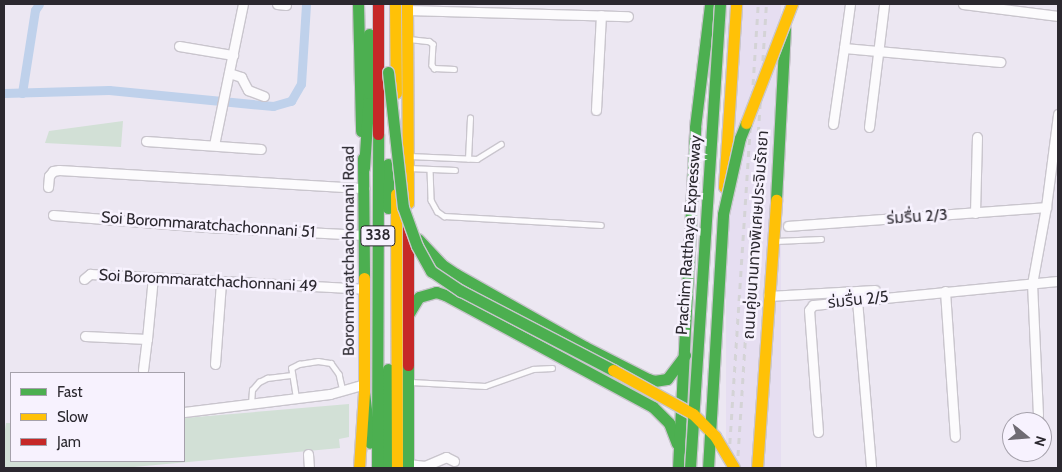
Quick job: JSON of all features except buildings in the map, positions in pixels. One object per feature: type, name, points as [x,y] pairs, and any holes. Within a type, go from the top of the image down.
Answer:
[{"type":"main road","name":"338","points":[[358,4],[364,168]]},
{"type":"main road","name":"Borommaratchachonnani Road","points":[[369,4],[368,93],[364,168],[364,388],[373,468]]},
{"type":"main road","name":"338","points":[[377,468],[378,4]]},
{"type":"main road","name":"338","points":[[388,4],[388,468]]},
{"type":"main road","points":[[396,4],[398,422],[405,467]]},
{"type":"main road","points":[[678,468],[695,127],[710,4]]},
{"type":"main road","name":"Prachim Ratthaya Expressway","points":[[690,468],[720,4]]},
{"type":"main road","name":"Prachim Ratthaya Expressway","points":[[708,468],[736,4]]},
{"type":"main road","name":"ถนนคู่ขนานทางพิเศษประจิมรัถยา","points":[[757,468],[768,296],[774,241],[786,4]]},
{"type":"main road","points":[[723,214],[740,138],[792,4]]},
{"type":"main road","name":"338","points":[[405,467],[408,319],[407,7]]},
{"type":"main road","points":[[388,72],[403,207],[416,246],[431,271],[461,291],[667,398],[693,414],[715,436],[734,468]]},
{"type":"main road","points":[[408,225],[421,244],[442,264],[585,347],[648,379],[661,381],[672,374],[685,355]]},
{"type":"main road","points":[[442,264],[431,269],[429,278],[436,292],[523,337],[659,412],[669,423],[679,450]]},
{"type":"main road","points":[[408,319],[419,297],[436,292]]},
{"type":"main road","points":[[397,301],[408,319]]},
{"type":"main road","points":[[659,412],[669,404],[671,394],[661,381]]},
{"type":"main road","name":"338","points":[[359,468],[364,388]]},
{"type":"street","points":[[215,142],[243,4]]},
{"type":"street","points":[[833,124],[850,4]]},
{"type":"street","points":[[869,127],[884,4]]},
{"type":"street","points":[[963,4],[1058,16]]},
{"type":"street","points":[[407,7],[628,16]]},
{"type":"street","points":[[596,110],[600,15]]},
{"type":"street","points":[[179,46],[233,55]]},
{"type":"street","points":[[844,48],[1000,62]]},
{"type":"street","points":[[229,74],[241,77],[248,90],[264,96]]},
{"type":"street","points":[[1038,412],[1032,284],[1046,208],[1058,114]]},
{"type":"street","points":[[975,213],[977,137]]},
{"type":"street","points":[[146,141],[215,142],[261,148]]},
{"type":"street","points":[[48,188],[49,176],[53,171],[59,170],[364,188]]},
{"type":"street","name":"ร่มรื่น 2/3","points":[[788,226],[1046,208]]},
{"type":"street","name":"Soi Borommaratchachonnani 51","points":[[53,215],[207,227],[364,235]]},
{"type":"street","name":"Soi Borommaratchachonnani 49","points":[[84,279],[90,274],[364,289]]},
{"type":"street","points":[[144,370],[153,277]]},
{"type":"street","points":[[216,364],[221,282]]},
{"type":"street","name":"ร่มรื่น 2/5","points":[[818,432],[809,310],[813,304],[1058,282]]},
{"type":"street","points":[[768,296],[875,290]]},
{"type":"street","points":[[945,291],[955,437]]},
{"type":"street","points":[[857,300],[871,468]]},
{"type":"street","points":[[85,336],[147,339]]},
{"type":"street","points":[[185,412],[364,388]]},
{"type":"street","points":[[308,454],[309,468]]},
{"type":"street","points":[[405,467],[426,466],[446,457],[454,461]]},
{"type":"lane","points":[[408,39],[429,41],[433,44],[432,65],[434,68],[454,69]]},
{"type":"lane","points":[[468,159],[470,118]]},
{"type":"lane","points":[[408,156],[477,159],[501,144]]},
{"type":"lane","points":[[408,168],[455,170]]},
{"type":"lane","points":[[430,169],[430,200],[437,211],[444,216],[601,226]]},
{"type":"lane","points":[[774,241],[821,240]]},
{"type":"lane","points":[[296,398],[291,368],[299,364],[318,361],[331,364],[339,374],[342,391]]},
{"type":"lane","points":[[407,382],[477,387],[533,369],[552,368]]},
{"type":"lane","points":[[251,404],[252,390],[259,382],[267,378],[292,375]]},
{"type":"shaded area","points":[[726,4],[781,4],[781,468],[726,468]]},
{"type":"shaded area","points":[[123,121],[121,147],[45,143],[49,131]]},
{"type":"shaded area","points":[[349,404],[349,437],[339,439],[340,448],[123,468],[4,468],[6,423],[10,423],[10,462],[185,462],[185,418]]},
{"type":"waterway","points":[[22,93],[35,10],[39,4]]},
{"type":"waterway","points":[[4,93],[109,90],[273,106],[291,101],[301,84],[306,4]]},
{"type":"railway","points":[[728,468],[758,4]]},
{"type":"railway","points":[[737,468],[766,4]]},
{"type":"traffic: fast","points":[[358,4],[361,131]]},
{"type":"traffic: fast","points":[[678,468],[695,127],[710,4]]},
{"type":"traffic: fast","points":[[690,468],[720,4]]},
{"type":"traffic: fast","points":[[776,200],[785,29]]},
{"type":"traffic: fast","points":[[364,168],[369,93],[369,34]]},
{"type":"traffic: fast","points":[[388,72],[403,207],[417,246],[431,271],[461,291],[613,370]]},
{"type":"traffic: fast","points":[[708,468],[723,214],[740,138],[746,123]]},
{"type":"traffic: fast","points":[[377,468],[378,134]]},
{"type":"traffic: fast","points":[[363,158],[364,278]]},
{"type":"traffic: fast","points":[[388,164],[388,208]]},
{"type":"traffic: fast","points":[[418,239],[441,264],[456,274],[585,347],[648,379],[654,381],[667,379],[685,355]]},
{"type":"traffic: fast","points":[[408,315],[419,297],[436,292],[445,295],[653,407],[669,423],[677,444]]},
{"type":"traffic: fast","points":[[408,365],[408,468]]},
{"type":"traffic: fast","points":[[388,369],[388,468]]},
{"type":"traffic: fast","points":[[364,392],[370,443]]},
{"type":"traffic: slow","points":[[395,4],[396,93]]},
{"type":"traffic: slow","points":[[407,4],[408,203]]},
{"type":"traffic: slow","points":[[724,187],[736,4]]},
{"type":"traffic: slow","points":[[746,123],[792,4]]},
{"type":"traffic: slow","points":[[396,194],[397,468]]},
{"type":"traffic: slow","points":[[757,468],[776,200]]},
{"type":"traffic: slow","points":[[359,468],[364,392],[364,278]]},
{"type":"traffic: slow","points":[[613,370],[693,414],[715,436],[734,468]]},
{"type":"traffic: jam","points":[[378,4],[378,134]]},
{"type":"traffic: jam","points":[[408,226],[408,365]]}]
